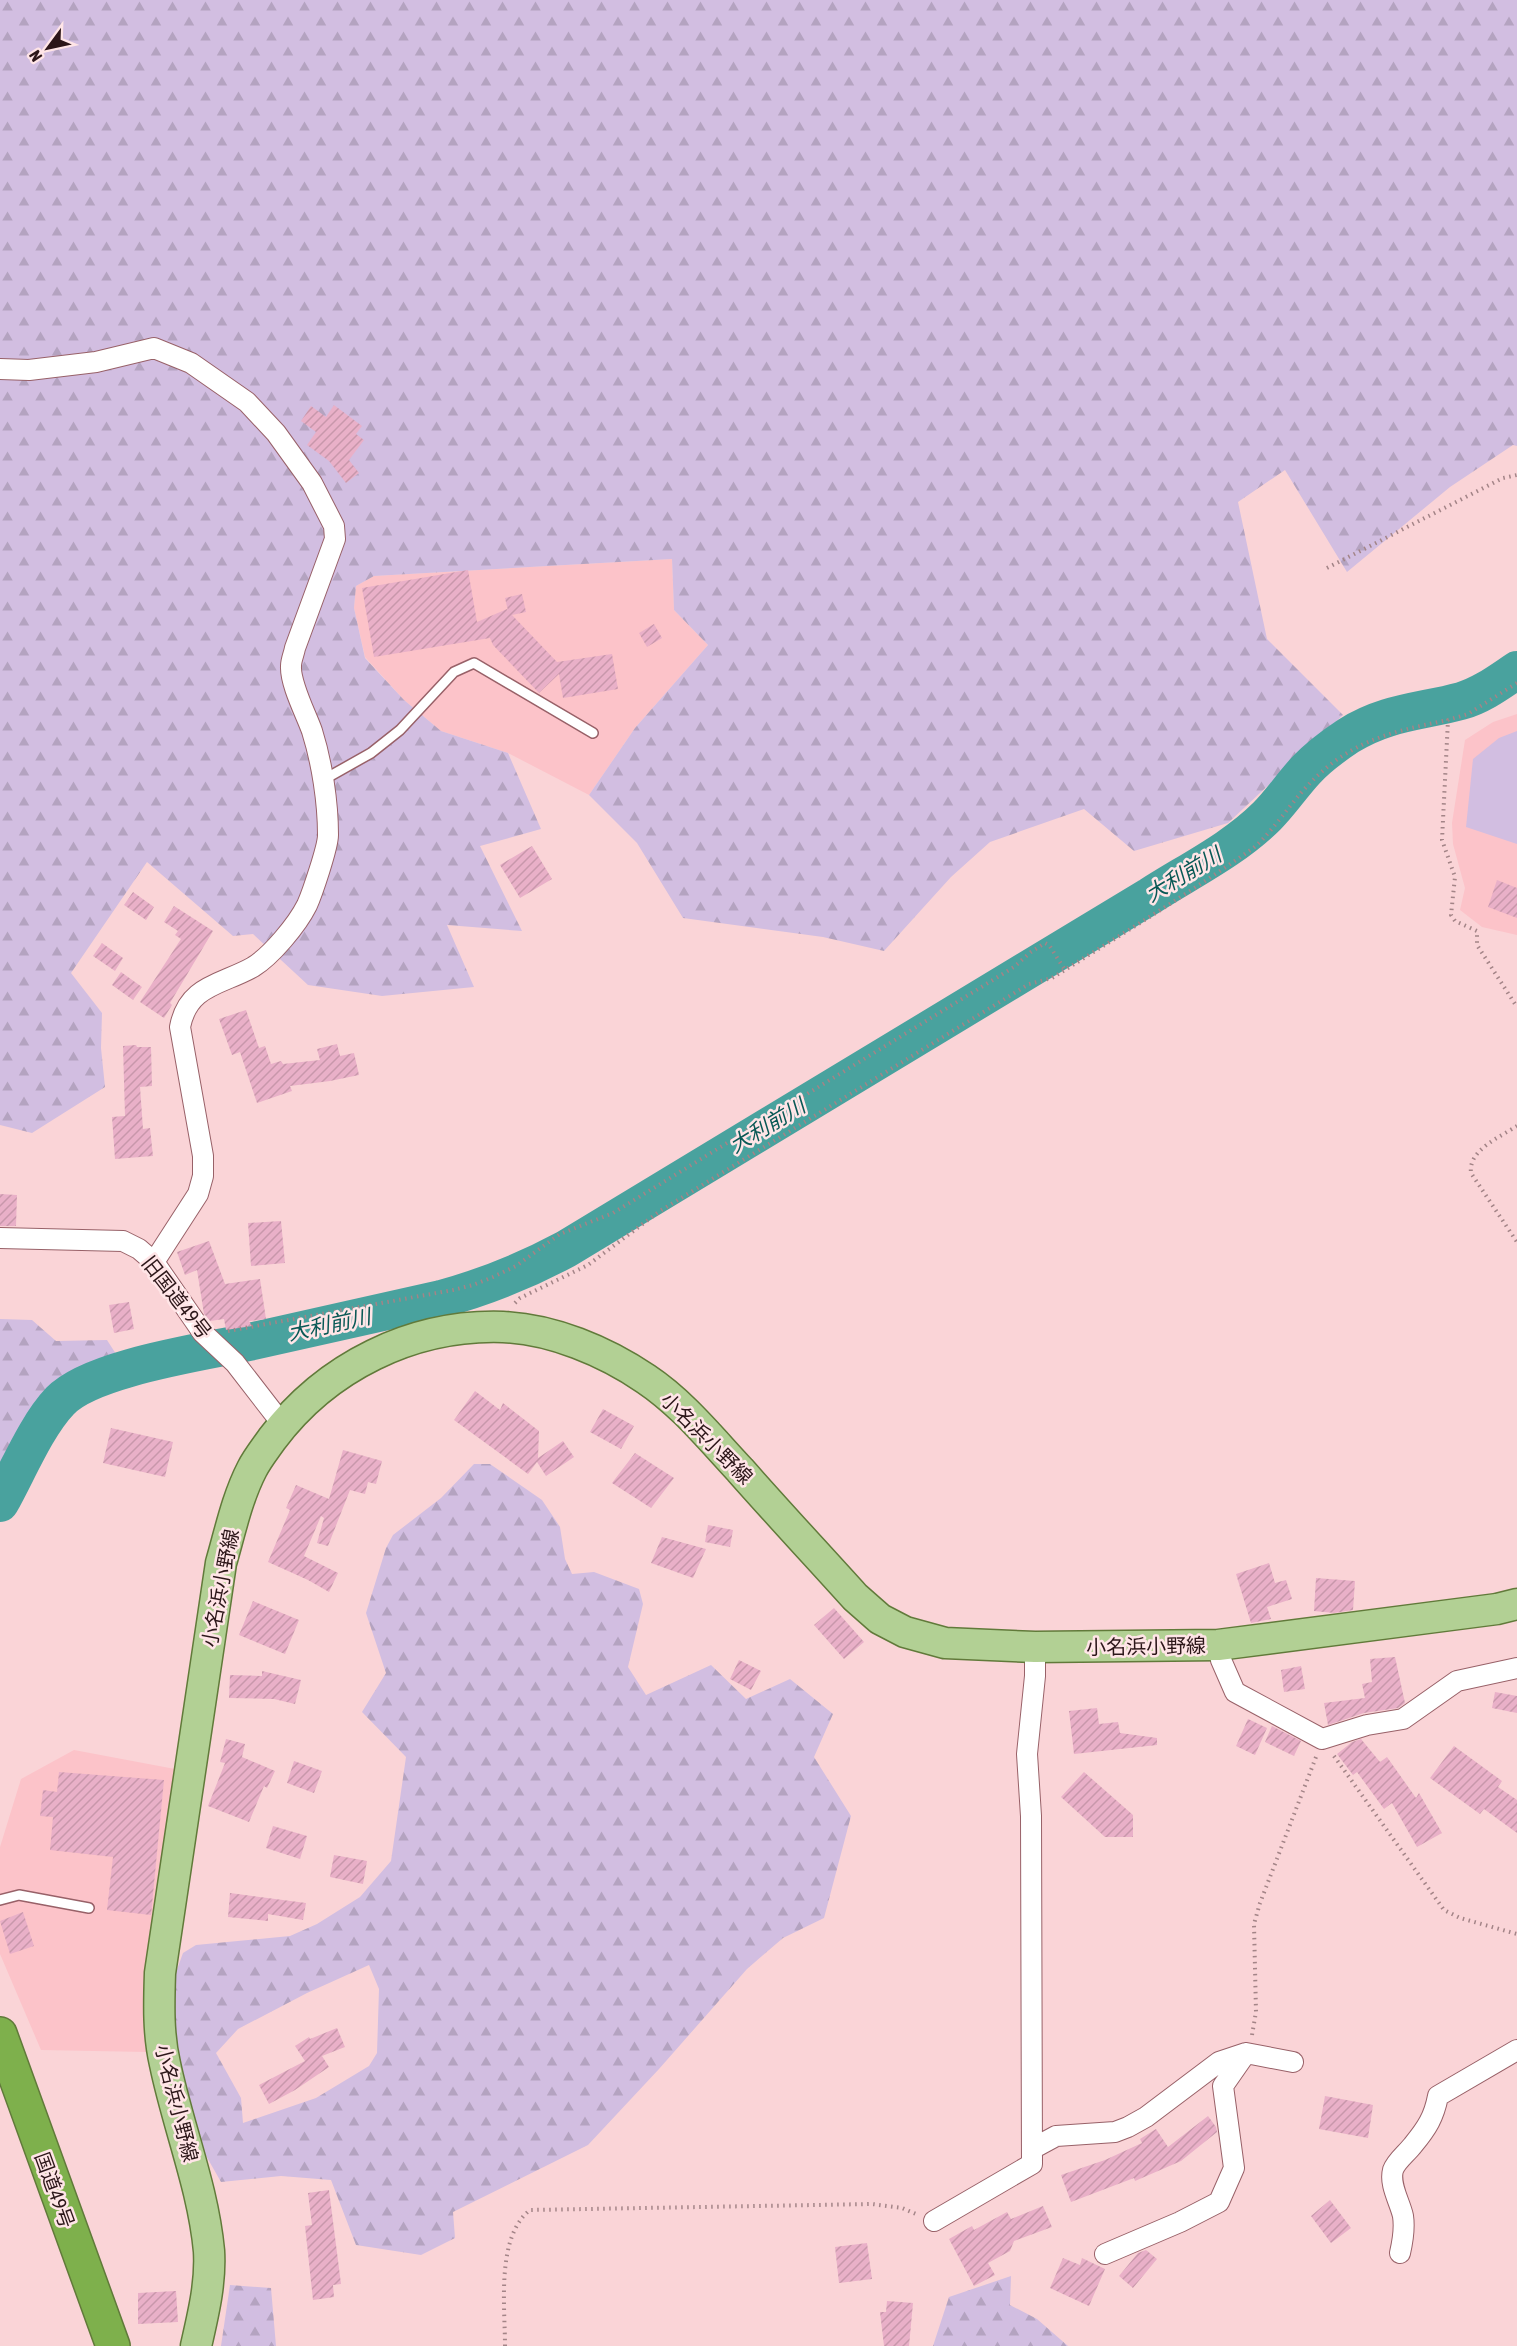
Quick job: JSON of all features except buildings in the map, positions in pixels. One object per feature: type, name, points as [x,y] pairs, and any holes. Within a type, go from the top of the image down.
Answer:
[{"type":"highway","name":"国道49号","points":[[0,2034],[112,2346]]},
{"type":"main road","name":"小名浜小野線","points":[[196,2346],[208,2293],[209,2253],[203,2207],[165,2064],[159,2026],[159,1973],[221,1563],[239,1501],[252,1468],[283,1425],[312,1394],[356,1363],[396,1344],[450,1330],[503,1327],[554,1336],[604,1355],[646,1379],[688,1413],[855,1597],[880,1619],[904,1632],[945,1643],[1035,1647],[1218,1646],[1497,1609],[1517,1604]]},
{"type":"street","points":[[0,369],[29,370],[96,362],[154,348],[191,363],[247,402],[276,433],[312,483],[334,526],[335,539],[295,648],[291,667],[292,678],[312,734],[323,780],[328,837],[307,905],[289,931],[263,959],[253,966],[198,993],[188,1003],[182,1015],[180,1027],[203,1156],[203,1176],[198,1194],[154,1262]]},
{"type":"street","name":"旧国道49号","points":[[0,1238],[123,1241],[139,1249],[154,1262],[207,1336],[235,1364],[283,1425]]},
{"type":"street","points":[[1218,1646],[1221,1660],[1235,1692],[1322,1739],[1367,1725],[1403,1719],[1457,1681],[1517,1668]]},
{"type":"street","points":[[934,2221],[1032,2164],[1031,1816],[1027,1754],[1035,1676],[1035,1647]]},
{"type":"street","points":[[1400,2253],[1404,2232],[1402,2214],[1392,2180],[1393,2170],[1397,2163],[1435,2114],[1438,2096],[1517,2050]]},
{"type":"street","points":[[1032,2149],[1056,2136],[1115,2132],[1128,2127],[1146,2117],[1218,2062],[1246,2053],[1293,2062]]},
{"type":"street","points":[[1106,2254],[1180,2222],[1219,2202],[1234,2168],[1223,2086],[1246,2053]]},
{"type":"lane","points":[[323,780],[371,753],[400,730],[454,672],[474,663],[593,733]]},
{"type":"lane","points":[[0,1900],[19,1895],[89,1908]]},
{"type":"path","points":[[1327,568],[1503,478],[1517,475]]},
{"type":"path","points":[[503,1327],[508,1310],[520,1298],[588,1265],[680,1199],[1029,984],[1052,978],[1255,847],[1305,788],[1323,770],[1347,752],[1378,736],[1468,714],[1517,683]]},
{"type":"path","points":[[1448,720],[1442,840],[1455,877],[1451,915],[1455,921],[1478,932],[1477,945],[1517,1007]]},
{"type":"path","points":[[207,1336],[453,1290],[493,1277],[516,1266],[560,1234],[612,1213],[1014,967],[1030,952],[1045,943],[1049,945],[1065,970]]},
{"type":"path","points":[[1517,1126],[1473,1155],[1470,1164],[1471,1173],[1517,1242]]},
{"type":"path","points":[[1322,1739],[1444,1910],[1460,1918],[1517,1934]]},
{"type":"path","points":[[1246,2053],[1254,2028],[1256,2012],[1254,1924],[1322,1739]]},
{"type":"path","points":[[505,2346],[505,2264],[515,2227],[521,2217],[531,2210],[872,2204],[902,2208],[934,2221]]},
{"type":"shaded area","points":[[672,559],[674,610],[708,645],[635,728],[589,795],[508,753],[441,731],[404,700],[365,657],[354,608],[356,586],[374,576]]},
{"type":"shaded area","points":[[1517,714],[1517,935],[1482,927],[1460,910],[1465,888],[1453,844],[1452,823],[1465,740],[1493,722]]},
{"type":"shaded area","points":[[74,1750],[175,1769],[147,2052],[41,2050],[0,1954],[0,1847],[21,1779]]},
{"type":"green space","points":[[0,0],[1517,0],[1517,446],[1513,445],[1450,487],[1347,572],[1285,470],[1238,502],[1267,639],[1343,715],[1228,823],[1134,851],[1084,809],[990,842],[951,877],[884,951],[823,937],[683,918],[637,843],[589,795],[635,728],[708,645],[674,610],[672,559],[374,576],[356,586],[354,608],[365,658],[404,700],[441,731],[508,753],[541,829],[480,846],[522,931],[447,925],[474,987],[382,996],[308,985],[253,934],[233,936],[147,862],[71,973],[102,1013],[101,1048],[105,1087],[32,1133],[0,1125]]},
{"type":"green space","points":[[1517,731],[1517,844],[1466,827],[1473,759],[1499,738]]},
{"type":"green space","points":[[0,1319],[32,1320],[56,1341],[107,1340],[116,1354],[76,1380],[21,1440],[0,1480]]},
{"type":"green space","points":[[474,1464],[490,1464],[542,1500],[560,1527],[565,1559],[572,1574],[594,1572],[639,1589],[643,1604],[628,1667],[646,1695],[711,1665],[746,1699],[790,1679],[833,1714],[814,1757],[851,1816],[824,1918],[783,1938],[747,1969],[588,2145],[453,2212],[455,2238],[421,2255],[356,2245],[331,2180],[281,2176],[221,2182],[147,2052],[183,1953],[196,1945],[290,1936],[317,1924],[360,1897],[391,1861],[406,1757],[362,1712],[386,1673],[366,1613],[386,1548],[393,1535],[441,1498]],"holes":[[[369,1965],[379,1989],[377,2053],[369,2066],[316,2098],[243,2123],[241,2098],[216,2053],[238,2029],[307,1993]]]},
{"type":"green space","points":[[1011,2276],[1010,2305],[1037,2319],[1068,2346],[933,2346],[949,2297]]},
{"type":"green space","points":[[230,2285],[271,2288],[276,2346],[221,2346]]},
{"type":"waterway","name":"大利前川","points":[[0,1503],[43,1423],[60,1401],[75,1389],[121,1370],[177,1356],[441,1299],[490,1284],[551,1257],[1226,849],[1267,816],[1316,761],[1348,736],[1390,717],[1469,698],[1490,688],[1517,670]]}]
